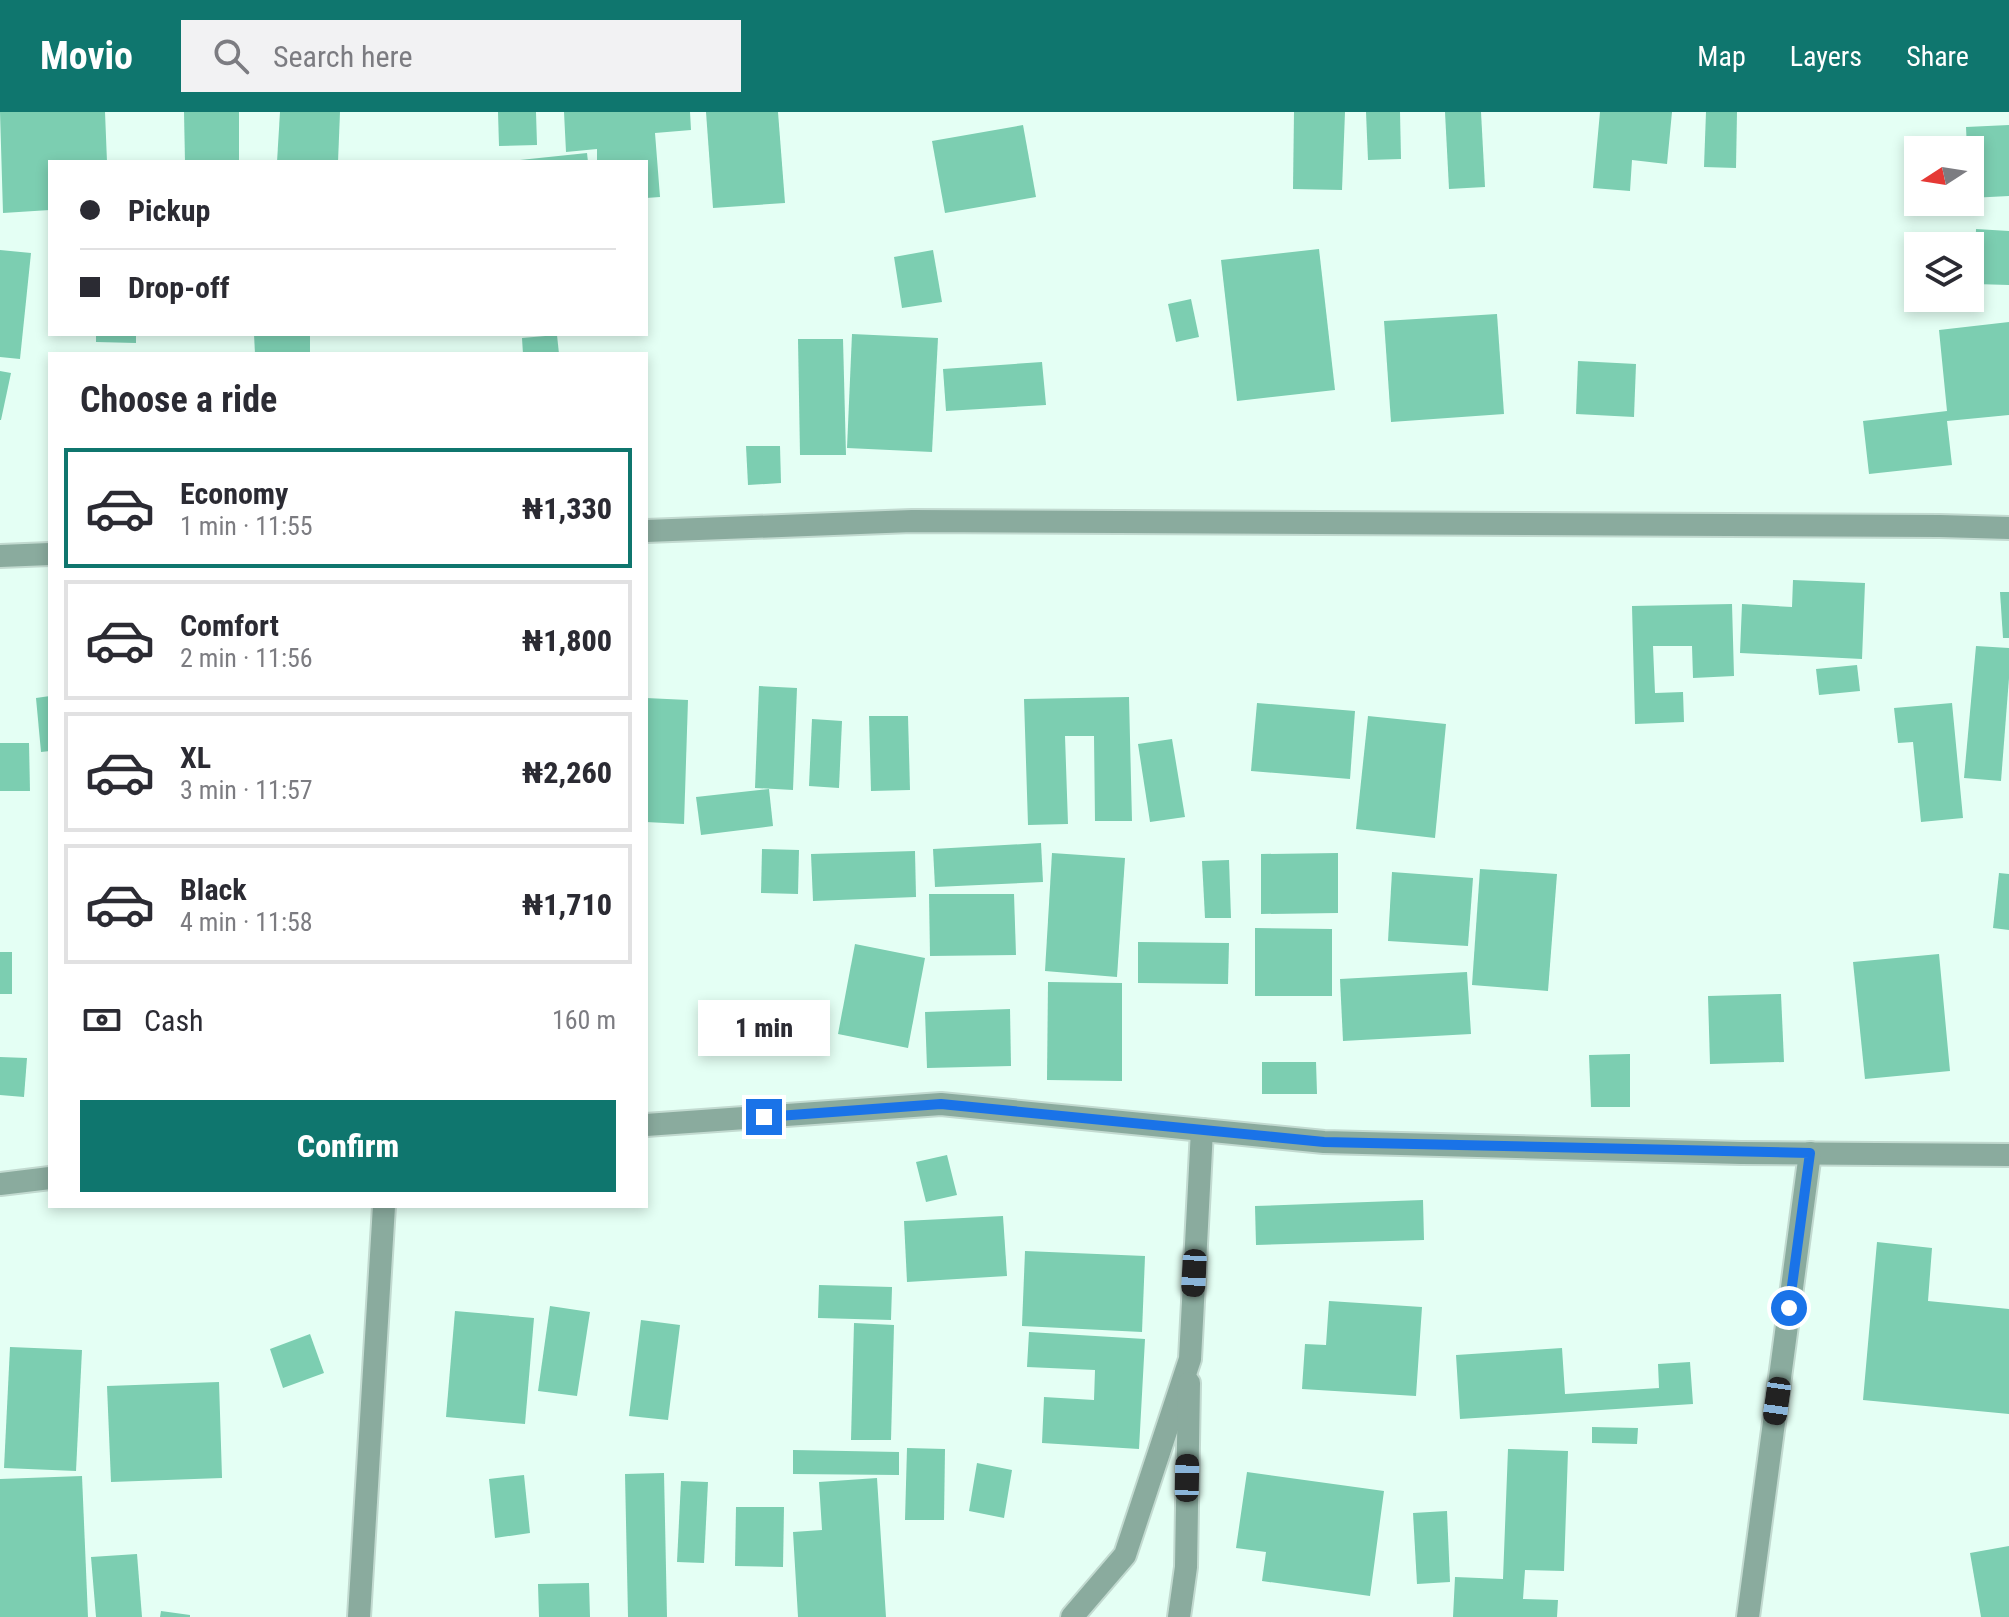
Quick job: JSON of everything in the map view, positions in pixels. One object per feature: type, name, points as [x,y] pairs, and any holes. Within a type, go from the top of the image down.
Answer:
[{"type":"street","points":[[648,531],[912,521],[2009,528]]},
{"type":"street","points":[[0,556],[48,554]]},
{"type":"street","points":[[648,1125],[941,1104],[1324,1142],[2009,1155]]},
{"type":"street","points":[[1179,1617],[1186,1567],[1190,1359],[1202,1130]]},
{"type":"street","points":[[1748,1617],[1810,1153]]},
{"type":"street","points":[[0,1184],[48,1178]]},
{"type":"street","points":[[359,1617],[384,1208]]},
{"type":"street","points":[[1072,1617],[1125,1555],[1190,1359]]},
{"type":"building","points":[[0,112],[105,112],[107,160],[48,160],[48,210],[3,213]]},
{"type":"building","points":[[184,112],[239,112],[239,160],[185,160]]},
{"type":"building","points":[[280,112],[340,112],[338,160],[277,160]]},
{"type":"building","points":[[498,112],[536,112],[537,145],[499,146]]},
{"type":"building","points":[[564,112],[690,112],[691,130],[655,133],[660,197],[648,198],[648,160],[597,160],[597,149],[566,152]]},
{"type":"building","points":[[706,112],[778,112],[785,203],[713,208]]},
{"type":"building","points":[[1294,112],[1345,112],[1342,190],[1293,189]]},
{"type":"building","points":[[1366,112],[1400,112],[1401,159],[1368,160]]},
{"type":"building","points":[[1445,112],[1481,112],[1485,187],[1449,189]]},
{"type":"building","points":[[1600,112],[1672,112],[1667,164],[1632,160],[1630,191],[1593,188]]},
{"type":"building","points":[[1706,112],[1737,112],[1736,168],[1704,167]]},
{"type":"building","points":[[1023,125],[1036,197],[945,213],[932,141]]},
{"type":"building","points":[[2009,125],[2009,196],[1984,197],[1984,136],[1966,136],[1966,127]]},
{"type":"building","points":[[587,153],[588,160],[520,160]]},
{"type":"building","points":[[1976,229],[2009,231],[2009,285],[1984,284],[1984,232],[1976,232]]},
{"type":"building","points":[[1319,249],[1335,390],[1237,401],[1221,260]]},
{"type":"building","points":[[0,250],[31,253],[20,359],[0,357]]},
{"type":"building","points":[[933,250],[942,302],[902,308],[894,257]]},
{"type":"building","points":[[1191,299],[1199,337],[1176,342],[1168,304]]},
{"type":"building","points":[[1497,314],[1504,414],[1391,422],[1384,321]]},
{"type":"building","points":[[2009,322],[2009,415],[1947,421],[1952,465],[1869,474],[1863,421],[1947,411],[1939,330]]},
{"type":"building","points":[[852,334],[938,338],[932,452],[847,448]]},
{"type":"building","points":[[96,336],[136,336],[136,343],[96,342]]},
{"type":"building","points":[[254,336],[310,336],[310,352],[255,352]]},
{"type":"building","points":[[557,336],[559,352],[523,352],[522,338]]},
{"type":"building","points":[[798,339],[843,339],[846,455],[800,455]]},
{"type":"building","points":[[1578,361],[1636,364],[1634,417],[1576,414]]},
{"type":"building","points":[[1042,362],[1046,405],[946,411],[943,369]]},
{"type":"building","points":[[0,371],[11,373],[1,420],[0,420]]},
{"type":"building","points":[[746,446],[780,446],[781,483],[748,485]]},
{"type":"building","points":[[1793,580],[1865,583],[1862,659],[1740,653],[1742,604],[1792,607]]},
{"type":"building","points":[[2000,592],[2009,592],[2009,638],[2003,638]]},
{"type":"building","points":[[1732,604],[1734,676],[1693,678],[1692,646],[1653,646],[1655,693],[1683,692],[1684,722],[1635,724],[1632,606]]},
{"type":"building","points":[[1976,646],[2009,648],[2001,781],[1964,778]]},
{"type":"building","points":[[1857,665],[1860,691],[1819,695],[1816,669]]},
{"type":"building","points":[[759,686],[797,688],[793,790],[755,788]]},
{"type":"building","points":[[48,696],[48,751],[41,752],[36,698]]},
{"type":"building","points":[[1129,697],[1132,821],[1095,821],[1094,736],[1065,736],[1068,824],[1028,825],[1024,699]]},
{"type":"building","points":[[648,698],[688,700],[684,824],[648,822]]},
{"type":"building","points":[[1257,703],[1355,711],[1350,779],[1251,771]]},
{"type":"building","points":[[1952,703],[1963,818],[1921,822],[1913,742],[1898,743],[1894,708]]},
{"type":"building","points":[[869,716],[908,716],[910,790],[871,791]]},
{"type":"building","points":[[1368,716],[1446,724],[1435,838],[1356,829]]},
{"type":"building","points":[[812,719],[842,721],[839,788],[809,786]]},
{"type":"building","points":[[1172,739],[1185,817],[1150,822],[1138,744]]},
{"type":"building","points":[[0,743],[29,743],[30,791],[0,791]]},
{"type":"building","points":[[769,789],[773,826],[701,835],[696,797]]},
{"type":"building","points":[[1041,843],[1043,882],[935,887],[933,849]]},
{"type":"building","points":[[762,849],[799,850],[798,894],[761,893]]},
{"type":"building","points":[[915,851],[916,897],[813,901],[811,854]]},
{"type":"building","points":[[1052,853],[1125,858],[1117,977],[1045,971]]},
{"type":"building","points":[[1338,853],[1338,913],[1261,914],[1261,854]]},
{"type":"building","points":[[1229,860],[1231,918],[1205,918],[1202,861]]},
{"type":"building","points":[[1480,869],[1557,874],[1548,991],[1472,985]]},
{"type":"building","points":[[1392,872],[1473,878],[1468,946],[1388,941]]},
{"type":"building","points":[[1999,873],[2009,874],[2009,930],[1993,928]]},
{"type":"building","points":[[929,894],[1014,894],[1016,955],[930,956]]},
{"type":"building","points":[[1255,928],[1332,929],[1332,996],[1255,996]]},
{"type":"building","points":[[1138,942],[1229,943],[1228,984],[1138,983]]},
{"type":"building","points":[[855,944],[925,958],[908,1048],[838,1034]]},
{"type":"building","points":[[0,952],[12,952],[12,994],[0,994]]},
{"type":"building","points":[[1939,954],[1950,1071],[1865,1079],[1853,962]]},
{"type":"building","points":[[1467,972],[1471,1034],[1343,1041],[1340,979]]},
{"type":"building","points":[[1048,982],[1122,983],[1122,1081],[1047,1080]]},
{"type":"building","points":[[1781,994],[1784,1062],[1710,1064],[1708,996]]},
{"type":"building","points":[[1010,1009],[1011,1066],[927,1068],[925,1012]]},
{"type":"building","points":[[1630,1054],[1630,1107],[1591,1107],[1589,1055]]},
{"type":"building","points":[[0,1057],[27,1058],[24,1097],[0,1095]]},
{"type":"building","points":[[1262,1062],[1316,1062],[1317,1094],[1262,1094]]},
{"type":"building","points":[[947,1155],[957,1195],[926,1202],[916,1162]]},
{"type":"building","points":[[1423,1200],[1424,1240],[1256,1245],[1255,1206]]},
{"type":"building","points":[[1003,1216],[1007,1276],[907,1282],[904,1221]]},
{"type":"building","points":[[1877,1242],[1932,1248],[1928,1301],[2009,1309],[2009,1414],[1863,1400]]},
{"type":"building","points":[[1025,1251],[1145,1256],[1142,1332],[1022,1326]]},
{"type":"building","points":[[819,1285],[892,1287],[891,1320],[818,1318]]},
{"type":"building","points":[[1329,1301],[1422,1307],[1416,1396],[1302,1389],[1305,1344],[1326,1345]]},
{"type":"building","points":[[550,1306],[590,1312],[577,1396],[538,1391]]},
{"type":"building","points":[[455,1311],[534,1318],[525,1424],[446,1417]]},
{"type":"building","points":[[641,1320],[680,1325],[668,1420],[629,1416]]},
{"type":"building","points":[[854,1323],[894,1325],[891,1440],[851,1440]]},
{"type":"building","points":[[1029,1332],[1145,1339],[1139,1449],[1042,1443],[1044,1397],[1094,1400],[1095,1370],[1027,1367]]},
{"type":"building","points":[[310,1334],[324,1373],[283,1388],[270,1349]]},
{"type":"building","points":[[10,1347],[82,1350],[76,1471],[4,1468]]},
{"type":"building","points":[[1562,1348],[1565,1394],[1659,1388],[1658,1364],[1690,1362],[1693,1404],[1460,1419],[1456,1355]]},
{"type":"building","points":[[219,1382],[222,1478],[111,1482],[107,1386]]},
{"type":"building","points":[[1592,1427],[1638,1428],[1637,1444],[1592,1443]]},
{"type":"building","points":[[907,1448],[945,1449],[944,1520],[905,1520]]},
{"type":"building","points":[[1508,1449],[1568,1451],[1564,1571],[1525,1570],[1523,1599],[1558,1600],[1557,1617],[1453,1617],[1455,1577],[1503,1579]]},
{"type":"building","points":[[793,1450],[899,1452],[899,1475],[793,1474]]},
{"type":"building","points":[[977,1463],[1012,1470],[1004,1518],[969,1511]]},
{"type":"building","points":[[1247,1472],[1384,1491],[1370,1596],[1262,1581],[1266,1552],[1236,1548]]},
{"type":"building","points":[[664,1473],[667,1617],[628,1617],[625,1474]]},
{"type":"building","points":[[524,1475],[530,1533],[495,1538],[489,1479]]},
{"type":"building","points":[[82,1476],[88,1617],[0,1617],[0,1479]]},
{"type":"building","points":[[877,1478],[886,1617],[798,1617],[793,1532],[822,1530],[819,1482]]},
{"type":"building","points":[[681,1481],[708,1482],[704,1563],[677,1562]]},
{"type":"building","points":[[736,1507],[784,1507],[783,1567],[735,1566]]},
{"type":"building","points":[[1447,1511],[1450,1582],[1417,1584],[1413,1513]]},
{"type":"building","points":[[2009,1546],[2009,1617],[1981,1617],[1970,1553]]},
{"type":"building","points":[[137,1554],[142,1617],[96,1617],[91,1557]]},
{"type":"building","points":[[589,1583],[590,1617],[539,1617],[538,1584]]},
{"type":"building","points":[[161,1611],[190,1615],[190,1617],[160,1617]]},
{"type":"route","points":[[764,1117],[941,1104],[1324,1142],[1810,1153],[1789,1308]]}]
